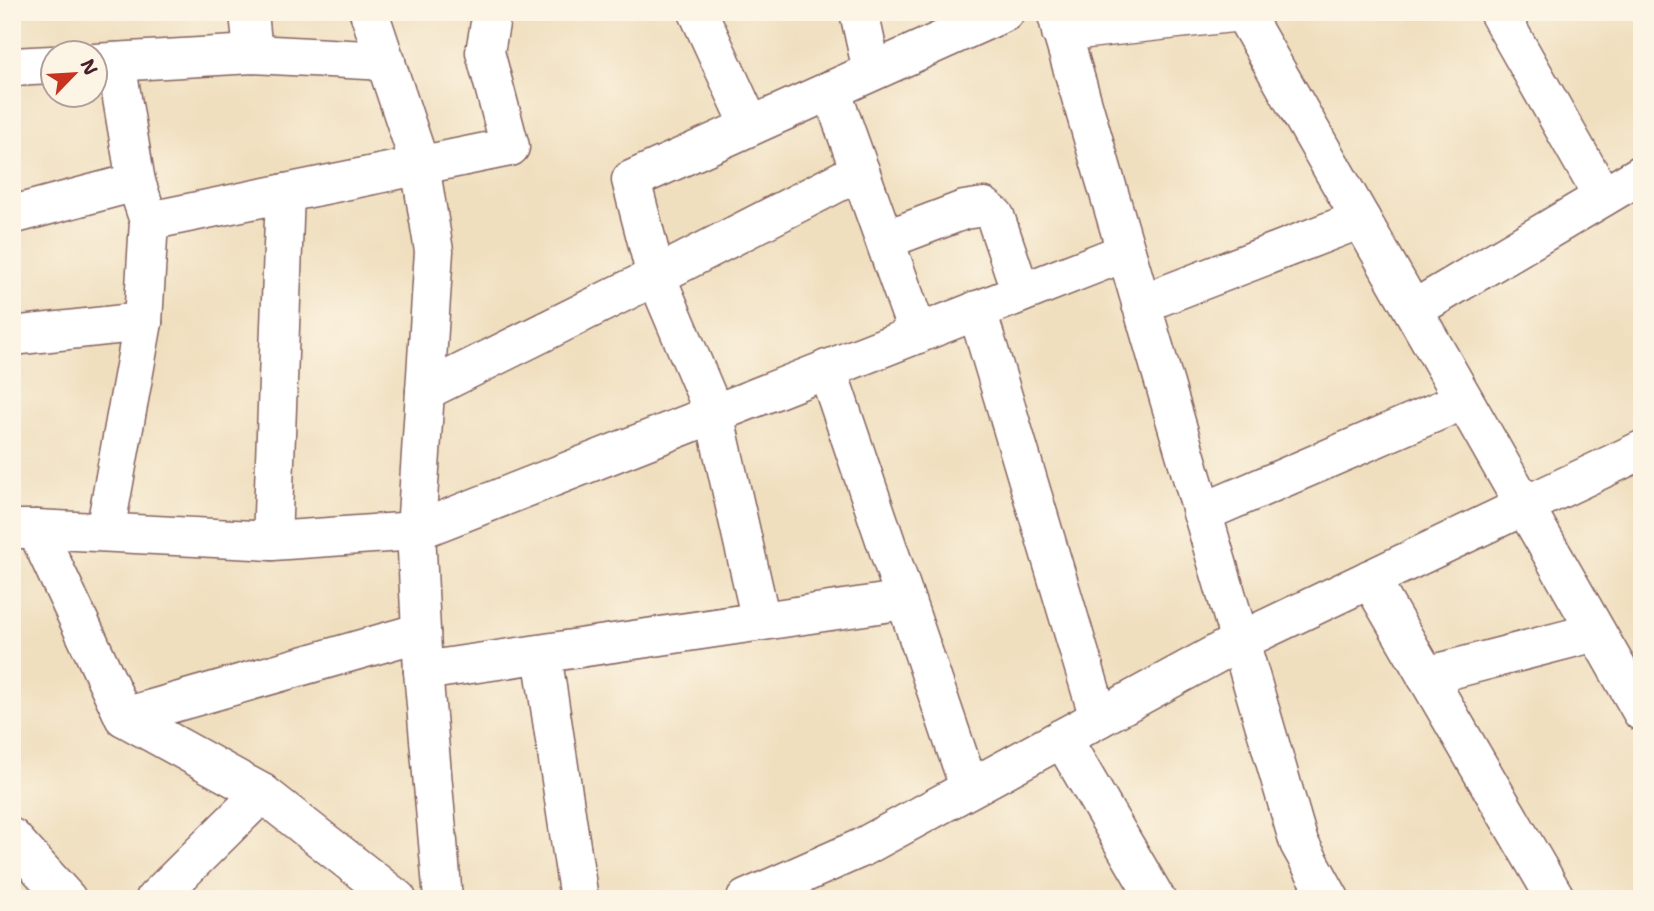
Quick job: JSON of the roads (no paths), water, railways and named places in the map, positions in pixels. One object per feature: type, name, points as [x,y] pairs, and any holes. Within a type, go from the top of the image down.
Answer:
[{"type":"street","points":[[249,12],[253,54]]},
{"type":"street","points":[[369,12],[420,165],[434,251],[415,531],[423,671],[443,899]]},
{"type":"street","points":[[149,222],[510,146],[485,52],[492,12]]},
{"type":"street","points":[[698,12],[750,125]]},
{"type":"street","points":[[859,12],[872,71]]},
{"type":"street","points":[[761,621],[715,413],[656,276],[631,180],[1005,12]]},
{"type":"street","points":[[1330,899],[1298,843],[1058,22],[1242,12],[1642,712]]},
{"type":"street","points":[[1498,12],[1603,197]]},
{"type":"street","points":[[108,62],[253,54],[387,61]]},
{"type":"street","points":[[12,67],[38,66]]},
{"type":"street","points":[[105,532],[143,322],[149,222],[108,74]]},
{"type":"street","points":[[831,90],[918,334]]},
{"type":"street","points":[[425,391],[860,171]]},
{"type":"street","points":[[1413,310],[1642,174]]},
{"type":"street","points":[[12,215],[136,182]]},
{"type":"street","points":[[272,541],[285,193]]},
{"type":"street","points":[[885,240],[964,210],[984,207],[995,216],[1021,293]]},
{"type":"street","points":[[1141,304],[1361,219]]},
{"type":"street","points":[[24,529],[272,541],[415,531],[1126,252]]},
{"type":"street","points":[[977,310],[1099,718]]},
{"type":"street","points":[[12,336],[143,322]]},
{"type":"street","points":[[827,369],[970,787]]},
{"type":"street","points":[[1202,513],[1464,400]]},
{"type":"street","points":[[746,899],[861,848],[1240,641],[1642,450]]},
{"type":"street","points":[[24,529],[124,717],[262,793],[397,899]]},
{"type":"street","points":[[1370,579],[1556,899]]},
{"type":"street","points":[[423,671],[905,600]]},
{"type":"street","points":[[124,717],[421,632]]},
{"type":"street","points":[[1426,676],[1596,632]]},
{"type":"street","points":[[542,654],[579,899]]},
{"type":"street","points":[[1062,738],[1156,899]]},
{"type":"street","points":[[155,899],[262,793]]},
{"type":"street","points":[[12,838],[67,899]]}]
